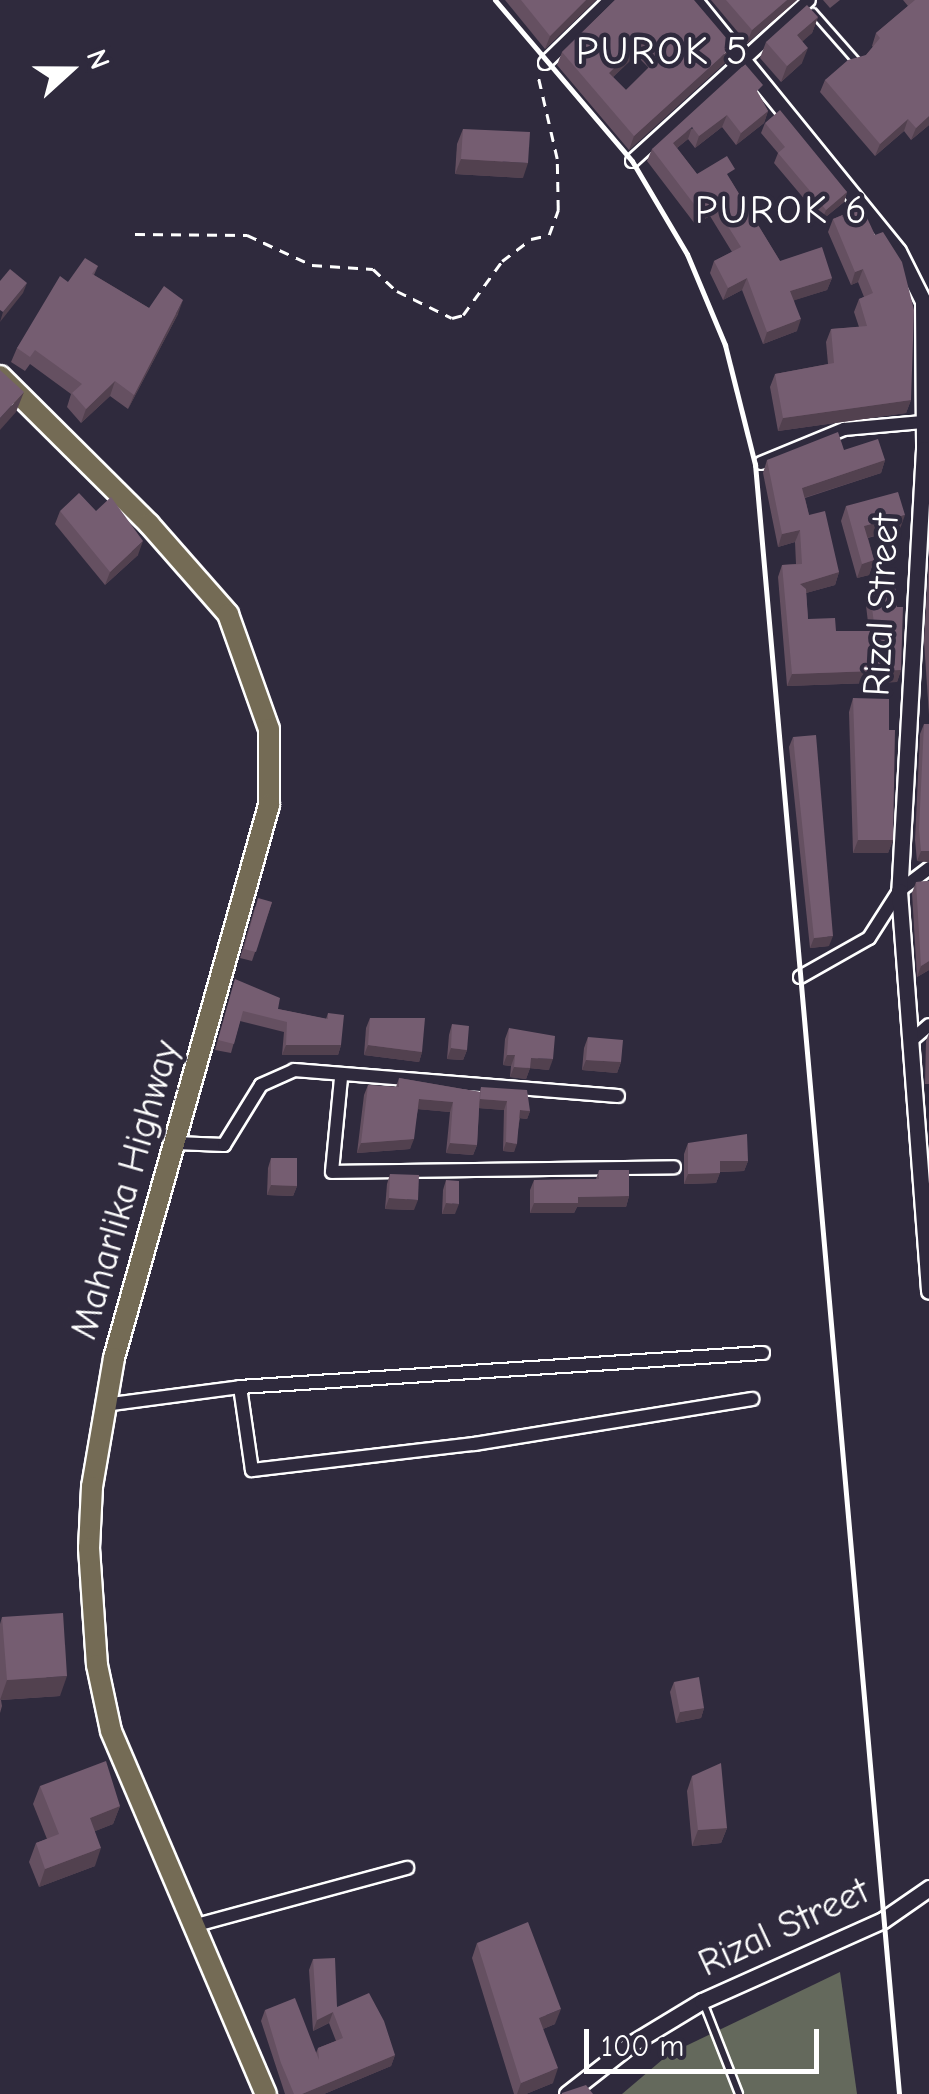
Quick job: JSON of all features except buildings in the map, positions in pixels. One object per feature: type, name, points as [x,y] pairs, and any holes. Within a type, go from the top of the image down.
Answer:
[{"type":"highway","name":"Maharlika Highway","points":[[0,376],[149,524],[228,614],[269,729],[269,805],[104,1404],[88,1548],[97,1665],[112,1730],[266,2094]]},
{"type":"street","points":[[545,63],[610,0]]},
{"type":"street","name":"Rizal Street","points":[[694,0],[914,277],[926,340],[926,448],[899,890],[929,1292]]},
{"type":"street","points":[[632,161],[806,1]]},
{"type":"street","points":[[762,463],[844,429],[923,422]]},
{"type":"street","points":[[800,978],[869,938],[899,890],[929,868]]},
{"type":"street","points":[[913,1039],[929,1025]]},
{"type":"street","points":[[176,1143],[224,1146],[261,1085],[277,1074],[294,1070],[341,1078],[534,1085],[618,1096]]},
{"type":"street","points":[[341,1078],[332,1172],[674,1167]]},
{"type":"street","points":[[104,1404],[240,1387],[763,1354]]},
{"type":"street","points":[[240,1387],[252,1470],[474,1444],[752,1400]]},
{"type":"street","points":[[193,1926],[407,1868]]},
{"type":"street","name":"Rizal Street","points":[[567,2094],[631,2044],[702,2001],[884,1920],[929,1888]]},
{"type":"lane","points":[[806,1],[858,62]]},
{"type":"lane","points":[[702,2001],[738,2094]]},
{"type":"path","points":[[135,234],[247,235],[312,265],[374,269],[397,291],[452,318],[462,315],[502,262],[530,239],[550,234],[558,210],[560,183],[538,71],[545,63]]},
{"type":"green space","points":[[840,1972],[857,2094],[622,2094],[669,2054]]},
{"type":"railway","points":[[495,0],[632,161],[687,254],[725,345],[755,464],[899,2094]]},
{"type":"district","name":"PUROK 5","points":[[663,51]]},
{"type":"district","name":"PUROK 6","points":[[782,210]]}]
